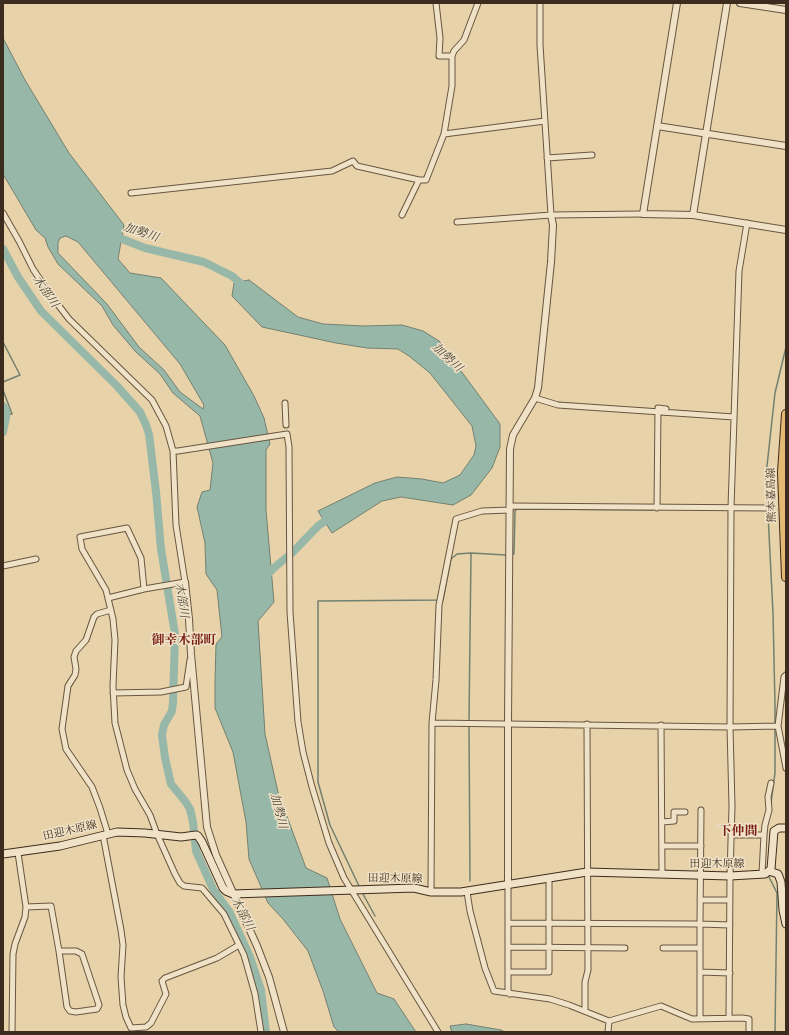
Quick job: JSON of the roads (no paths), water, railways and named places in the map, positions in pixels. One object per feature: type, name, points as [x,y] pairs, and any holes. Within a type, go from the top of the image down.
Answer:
[{"type":"main road","name":"熊本嘉島線","points":[[786,414],[782,472],[786,576]]},
{"type":"main road","points":[[765,873],[771,869],[774,831],[779,828],[786,828]]},
{"type":"main road","name":"田迎木原線","points":[[3,854],[60,846],[105,835],[129,832],[181,837],[196,835],[202,842],[223,888],[233,894],[414,888],[420,888],[431,892],[467,892],[587,872],[730,876],[765,873]]},
{"type":"main road","points":[[765,873],[778,874],[782,882],[783,910],[786,924]]},
{"type":"street","points":[[436,3],[440,38],[439,56],[452,56]]},
{"type":"street","points":[[130,193],[332,171],[353,161],[357,166],[419,180],[426,180],[444,134],[452,86],[452,56],[454,51],[464,40],[478,3]]},
{"type":"street","points":[[510,994],[508,991],[508,723],[510,449],[513,435],[536,398],[545,332],[552,262],[553,226],[551,215],[540,45],[540,3]]},
{"type":"street","points":[[643,214],[677,3]]},
{"type":"street","points":[[693,215],[727,3]]},
{"type":"street","points":[[740,3],[786,10]]},
{"type":"street","points":[[444,134],[545,120]]},
{"type":"street","points":[[657,126],[786,146]]},
{"type":"street","points":[[547,158],[592,155]]},
{"type":"street","points":[[402,215],[419,180]]},
{"type":"street","points":[[3,213],[34,269],[49,293],[69,319],[152,400],[166,426],[175,451],[176,525],[189,619],[207,827],[214,850],[257,946],[269,977],[284,1032]]},
{"type":"street","points":[[457,222],[551,215],[679,213],[786,230]]},
{"type":"street","points":[[729,1017],[732,806],[730,727],[731,507],[739,271],[747,223]]},
{"type":"street","points":[[536,398],[558,404],[658,412]]},
{"type":"street","points":[[285,403],[286,425]]},
{"type":"street","points":[[657,508],[658,408],[734,417]]},
{"type":"street","points":[[175,451],[287,434],[289,447],[290,612],[298,722],[305,759],[323,825],[344,878],[438,1032]]},
{"type":"street","points":[[431,892],[432,723],[436,680],[439,605],[456,519],[482,511],[510,508],[769,508]]},
{"type":"street","points":[[144,589],[141,558],[127,528],[80,537],[82,550],[106,590],[111,610],[115,640],[113,694],[115,723],[127,770],[135,789],[150,815],[157,834],[180,883],[184,886],[202,888],[205,890],[224,914],[244,955],[255,994],[261,1032]]},
{"type":"street","points":[[3,566],[36,559]]},
{"type":"street","points":[[108,598],[144,589],[185,582]]},
{"type":"street","points":[[111,610],[97,614],[94,617],[86,640],[76,651],[74,657],[76,669],[75,675],[68,686],[62,729],[66,748],[92,787],[100,808],[123,945],[121,977],[123,1005],[131,1028],[146,1027],[151,1023],[166,994],[162,981],[165,978],[217,958],[239,945]]},
{"type":"street","points":[[113,694],[164,691],[186,687],[191,654]]},
{"type":"street","points":[[786,675],[784,677],[778,726],[786,768]]},
{"type":"street","points":[[432,723],[730,727],[778,726]]},
{"type":"street","points":[[585,1011],[585,982],[588,970],[587,724]]},
{"type":"street","points":[[661,725],[662,874]]},
{"type":"street","points":[[765,873],[764,835],[769,810],[768,797],[772,783]]},
{"type":"street","points":[[700,1018],[701,810]]},
{"type":"street","points":[[662,822],[674,821],[674,812],[685,812]]},
{"type":"street","points":[[731,835],[764,835]]},
{"type":"street","points":[[662,846],[701,846]]},
{"type":"street","points":[[12,1032],[13,954],[25,917],[26,908],[18,853]]},
{"type":"street","points":[[508,972],[549,972],[549,878]]},
{"type":"street","points":[[467,892],[470,911],[485,968],[494,991],[550,999],[609,1021],[661,1006],[692,1019],[729,1017],[749,1019],[749,1032]]},
{"type":"street","points":[[700,900],[730,900]]},
{"type":"street","points":[[26,908],[51,906],[67,1007],[70,1011],[76,1012],[97,1009],[99,1005],[82,954],[76,952],[59,951]]},
{"type":"street","points":[[508,923],[730,925]]},
{"type":"street","points":[[508,947],[625,948]]},
{"type":"street","points":[[662,948],[700,948]]},
{"type":"street","points":[[700,972],[730,972]]},
{"type":"street","points":[[608,1032],[609,1021]]},
{"type":"water","points":[[3,38],[25,80],[69,153],[124,225],[118,259],[130,273],[161,278],[225,345],[254,396],[264,418],[270,444],[266,450],[266,510],[274,602],[258,621],[265,734],[278,792],[306,868],[327,878],[340,919],[377,993],[394,999],[416,1032],[339,1032],[334,1027],[323,991],[308,951],[283,919],[268,903],[249,859],[246,822],[233,752],[215,708],[216,644],[222,637],[217,590],[206,574],[205,543],[197,507],[202,492],[210,490],[213,463],[200,416],[173,393],[160,374],[135,351],[113,325],[102,306],[58,264],[48,247],[45,238],[36,230],[3,174]],"holes":[[[66,236],[78,242],[180,364],[204,405],[203,409],[180,392],[164,370],[139,347],[107,304],[58,253],[58,243],[60,238]]]},
{"type":"water","points":[[249,280],[298,317],[323,324],[364,326],[402,325],[423,331],[439,341],[500,424],[500,447],[492,468],[471,495],[453,505],[401,497],[382,501],[332,533],[318,511],[375,483],[397,477],[422,479],[443,483],[460,475],[474,455],[476,446],[472,426],[430,373],[398,349],[367,348],[336,343],[262,327],[232,296],[234,283]]},
{"type":"water","points":[[466,1024],[505,1032],[452,1032],[450,1026]]},
{"type":"waterway","name":"加勢川","points":[[112,235],[145,248],[204,262],[232,276],[246,288]]},
{"type":"waterway","name":"木部川","points":[[3,249],[18,277],[41,311],[117,386],[140,412],[146,425],[149,434],[161,549],[175,634],[172,711],[164,725],[162,735],[165,758],[171,784],[190,809],[196,851],[213,889],[229,911],[250,957],[261,990],[266,1032]]},
{"type":"waterway","points":[[3,342],[20,375],[3,382]]},
{"type":"waterway","points":[[771,803],[775,773],[775,705],[773,613],[766,475],[775,393],[786,347]]},
{"type":"waterway","points":[[3,390],[12,414],[5,415]]},
{"type":"waterway","points":[[3,406],[6,411],[3,432]]},
{"type":"waterway","points":[[510,554],[514,554],[515,511],[517,509],[653,510]]},
{"type":"waterway","name":"加勢川","points":[[264,578],[293,552],[318,526],[332,516]]},
{"type":"waterway","points":[[469,721],[471,553]]},
{"type":"waterway","points":[[359,886],[330,825],[318,782],[318,601],[443,600],[451,559],[457,554],[471,553],[506,555]]},
{"type":"waterway","points":[[469,725],[470,881]]},
{"type":"waterway","points":[[768,875],[777,893],[775,1032]]},
{"type":"waterway","points":[[363,894],[375,916]]},
{"type":"district","name":"御幸木部町","points":[[184,641]]},
{"type":"district","name":"下仲間","points":[[738,832]]}]
